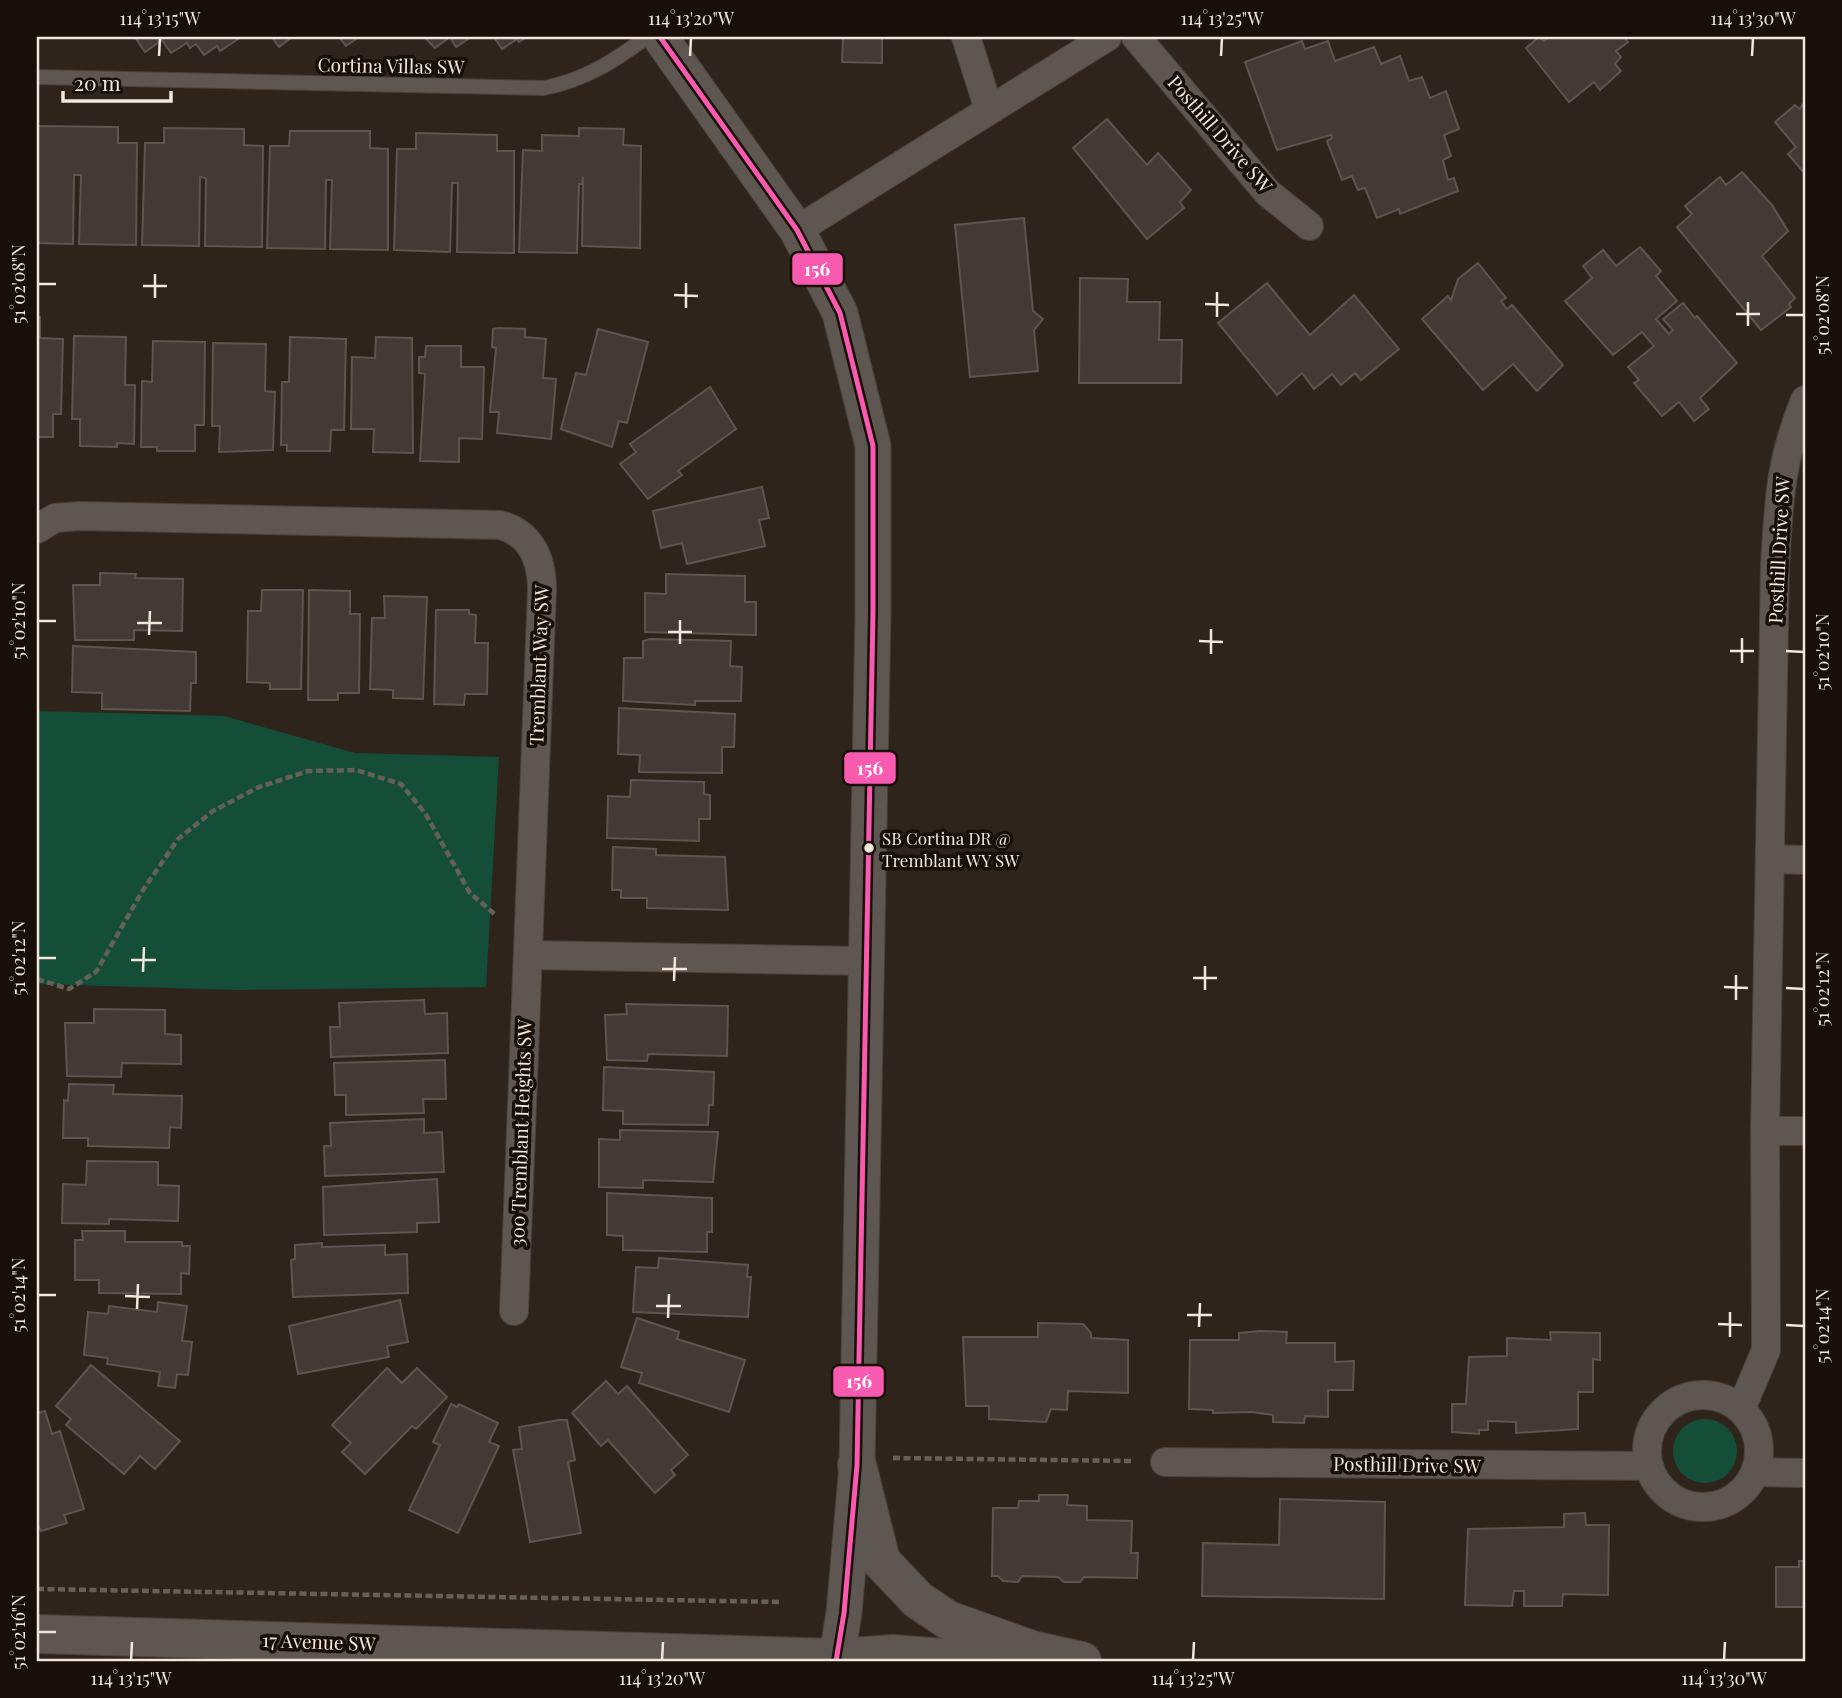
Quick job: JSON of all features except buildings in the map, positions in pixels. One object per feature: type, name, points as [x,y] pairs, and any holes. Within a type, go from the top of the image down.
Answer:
[{"type":"main road","points":[[857,1465],[881,1561],[918,1601],[948,1620],[1032,1650],[1083,1661]]},
{"type":"main road","name":"17 Avenue SW","points":[[37,1634],[836,1660],[893,1654],[980,1661]]},
{"type":"street","points":[[660,37],[797,230],[840,313],[873,446],[873,626],[857,1465],[844,1612],[836,1660]]},
{"type":"street","points":[[966,37],[989,110]]},
{"type":"street","points":[[797,230],[1107,37]]},
{"type":"street","name":"Posthill Drive SW","points":[[1136,37],[1268,193],[1308,226]]},
{"type":"street","name":"Posthill Drive SW","points":[[1741,1409],[1766,1350],[1765,1131],[1775,565],[1780,483],[1788,441],[1804,407]]},
{"type":"street","name":"Tremblant Way SW","points":[[37,529],[55,518],[79,516],[500,525],[511,528],[532,545],[542,568],[542,590],[528,954]]},
{"type":"street","points":[[1770,859],[1805,860]]},
{"type":"street","points":[[528,954],[865,961]]},
{"type":"street","name":"300 Tremblant Heights SW","points":[[514,1311],[528,954]]},
{"type":"street","points":[[1765,1131],[1805,1131]]},
{"type":"street","points":[[1708,1395],[1726,1399],[1741,1409],[1758,1438],[1760,1455],[1756,1472],[1747,1487],[1734,1499],[1718,1506],[1683,1504],[1668,1495],[1656,1482],[1649,1466],[1647,1448],[1651,1431],[1660,1415],[1673,1403],[1690,1396],[1708,1395]]},
{"type":"street","name":"Posthill Drive SW","points":[[1165,1462],[1649,1466]]},
{"type":"street","points":[[1756,1472],[1805,1473]]},
{"type":"lane","name":"Cortina Villas SW","points":[[37,77],[544,88],[572,83],[607,65],[647,37]]},
{"type":"path","points":[[37,979],[69,989],[96,972],[143,890],[178,839],[213,811],[259,787],[308,771],[356,770],[401,784],[425,813],[470,893],[499,918],[528,954]]},
{"type":"path","points":[[857,1465],[892,1458],[1165,1462]]},
{"type":"path","points":[[37,1589],[780,1602]]},
{"type":"green space","points":[[37,711],[224,716],[355,753],[499,757],[486,987],[239,990],[37,984]]},
{"type":"green space","points":[[1705,1419],[1728,1428],[1737,1451],[1728,1474],[1705,1483],[1682,1474],[1673,1451],[1682,1428]]},
{"type":"transit line","name":"156","points":[[660,37],[797,230],[840,313],[873,446],[873,612],[857,1465],[844,1613],[836,1661]]},
{"type":"place","name":"SB Cortina DR @ Tremblant WY SW","points":[[869,848]]}]
